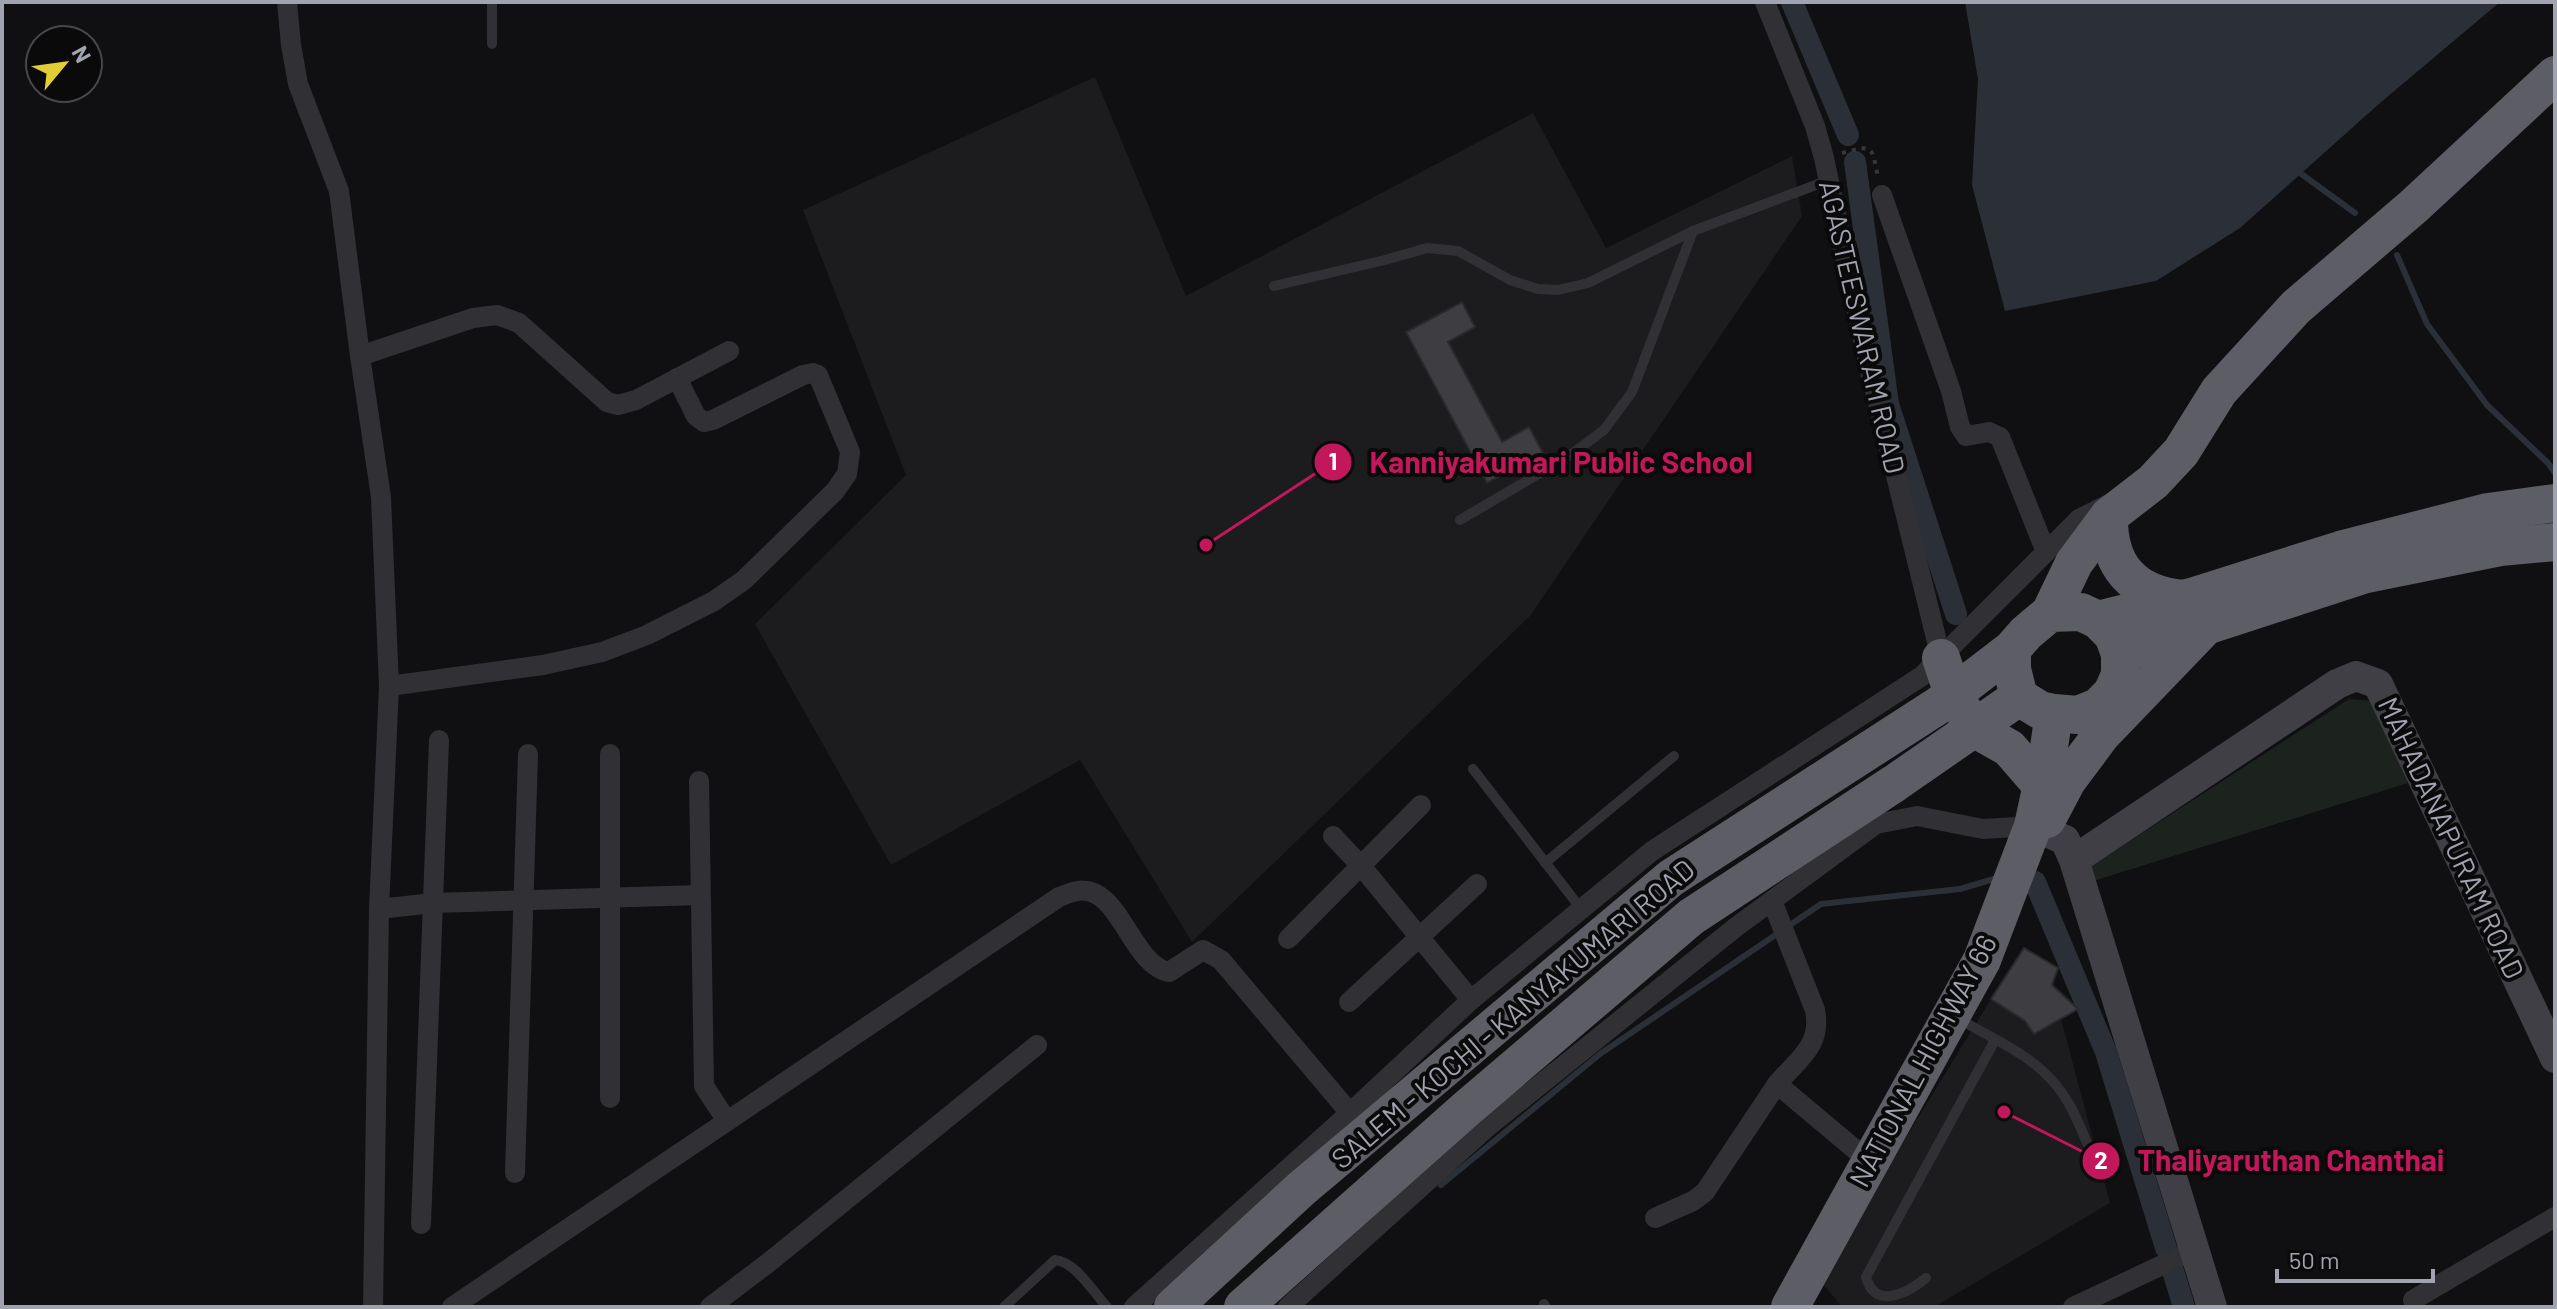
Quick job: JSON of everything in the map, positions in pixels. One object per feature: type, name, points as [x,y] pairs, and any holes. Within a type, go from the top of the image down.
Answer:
[{"type":"highway","points":[[2050,613],[2081,612],[2098,620],[2113,635],[2120,654],[2120,675],[2112,693],[2098,707],[2078,715],[2040,710],[2019,697],[2012,669],[2012,649],[2050,613],[2074,563],[2109,516],[2153,482],[2181,452],[2219,391],[2296,307],[2414,206],[2555,75]]},
{"type":"highway","points":[[2120,654],[2195,612],[2340,550],[2488,512],[2555,503]]},
{"type":"highway","points":[[2109,516],[2109,538],[2114,557],[2124,571],[2161,597],[2195,612]]},
{"type":"highway","points":[[2098,620],[2195,612],[2500,547],[2555,542]]},
{"type":"highway","points":[[2037,828],[2067,781],[2195,612]]},
{"type":"highway","name":"SALEM - KOCHI - KANYAKUMARI ROAD","points":[[1173,1307],[1301,1189],[1671,878],[1953,694],[2012,649]]},
{"type":"highway","points":[[1941,658],[1953,694],[1975,729],[2009,748],[2042,786]]},
{"type":"highway","name":"SALEM - KOCHI - KANYAKUMARI ROAD","points":[[1243,1307],[1465,1110],[1691,917],[2019,697]]},
{"type":"highway","name":"NATIONAL HIGHWAY 66","points":[[1790,1307],[1982,960],[2037,828],[2054,713]]},
{"type":"street","points":[[287,2],[298,84],[339,191],[381,497],[389,686],[379,909],[373,1307]]},
{"type":"street","name":"AGASTEESWARAM ROAD","points":[[1765,2],[1815,126],[1824,158],[1867,358],[1941,658]]},
{"type":"street","points":[[1882,195],[1951,391],[1960,427],[1966,436],[1989,432],[2000,437],[2046,552]]},
{"type":"street","points":[[360,356],[473,318],[497,315],[519,323],[607,402],[618,405],[636,400],[729,351]]},
{"type":"street","points":[[389,686],[543,665],[602,652],[647,635],[714,601],[744,580],[835,491],[847,474],[850,452],[818,375],[803,375],[704,422],[696,416],[677,378]]},
{"type":"street","points":[[1134,1307],[1471,1000],[1652,851],[1922,676],[2079,519],[2153,482]]},
{"type":"street","name":"MAHADANAPURAM ROAD","points":[[2074,860],[2337,684],[2356,676],[2378,684],[2555,1058]]},
{"type":"street","points":[[421,1224],[439,740]]},
{"type":"street","points":[[515,1173],[528,754]]},
{"type":"street","points":[[610,754],[610,1098]]},
{"type":"street","points":[[699,781],[704,1086],[727,1121]]},
{"type":"street","points":[[1288,939],[1421,805]]},
{"type":"street","points":[[1288,1307],[1485,1129],[1736,927],[1876,824],[1917,816],[1983,829],[2037,828],[2065,840],[2074,860],[2212,1307]]},
{"type":"street","points":[[1333,836],[1471,1000]]},
{"type":"street","points":[[1349,1002],[1477,884]]},
{"type":"street","points":[[452,1307],[1059,897],[1079,890],[1095,892],[1110,904],[1144,955],[1160,970],[1169,972],[1203,950],[1221,960],[1350,1113]]},
{"type":"street","points":[[379,909],[433,903],[700,895]]},
{"type":"street","points":[[1655,1218],[1693,1201],[1705,1192],[1777,1084],[1814,1041],[1818,1025],[1815,1010],[1772,901]]},
{"type":"street","points":[[710,1307],[1037,1045]]},
{"type":"street","points":[[1777,1084],[1870,1162]]},
{"type":"street","points":[[2413,1300],[2555,1217]]},
{"type":"street","points":[[2073,1307],[2194,1250]]},
{"type":"lane","points":[[492,2],[492,44]]},
{"type":"lane","points":[[1274,286],[1427,248],[1458,251],[1510,280],[1538,289],[1558,290],[1588,283],[1693,231],[1829,180]]},
{"type":"lane","points":[[1460,520],[1569,456],[1604,430],[1632,392],[1693,231]]},
{"type":"lane","points":[[1545,863],[1674,756]]},
{"type":"lane","points":[[1473,769],[1582,910]]},
{"type":"lane","points":[[1952,1015],[2032,1061],[2053,1081],[2074,1111],[2087,1143]]},
{"type":"lane","points":[[1926,1278],[1899,1300],[1889,1303],[1876,1300],[1869,1291],[1866,1277],[1995,1040]]},
{"type":"lane","points":[[1004,1307],[1055,1260],[1071,1267],[1107,1307]]},
{"type":"path","points":[[1824,158],[1869,148],[1882,195]]},
{"type":"shaded area","points":[[1965,2],[2500,2],[2380,103],[2240,228],[2156,281],[2005,311],[1972,185],[1978,79]]},
{"type":"shaded area","points":[[1095,77],[1186,296],[1533,113],[1606,248],[1792,156],[1802,216],[1530,616],[1192,942],[1080,760],[891,865],[755,624],[906,475],[803,210]]},
{"type":"shaded area","points":[[2349,699],[2372,701],[2408,783],[2090,882],[2088,868]]},
{"type":"shaded area","points":[[2052,985],[2110,1203],[1934,1307],[1842,1307],[1819,1279],[1991,999],[2025,1021]]},
{"type":"building","points":[[1462,302],[1475,327],[1448,342],[1502,442],[1529,427],[1543,453],[1487,483],[1406,332]]},
{"type":"building","points":[[2024,948],[2058,968],[2052,985],[2078,1009],[2034,1034],[2025,1021],[1991,999]]},
{"type":"waterway","points":[[1792,2],[1848,135]]},
{"type":"waterway","points":[[1855,162],[1888,404],[1956,614]]},
{"type":"waterway","points":[[2296,170],[2355,213]]},
{"type":"waterway","points":[[2397,255],[2427,324],[2487,405],[2555,473]]},
{"type":"waterway","points":[[1441,1185],[1600,1054],[1821,904],[1960,889],[1997,878]]},
{"type":"waterway","points":[[2035,882],[2106,1052],[2166,1248]]},
{"type":"waterway","points":[[2173,1271],[2184,1307]]},
{"type":"place","name":"Kanniyakumari Public School","points":[[1206,545]]},
{"type":"place","name":"Thaliyaruthan Chanthai","points":[[2004,1112]]}]
